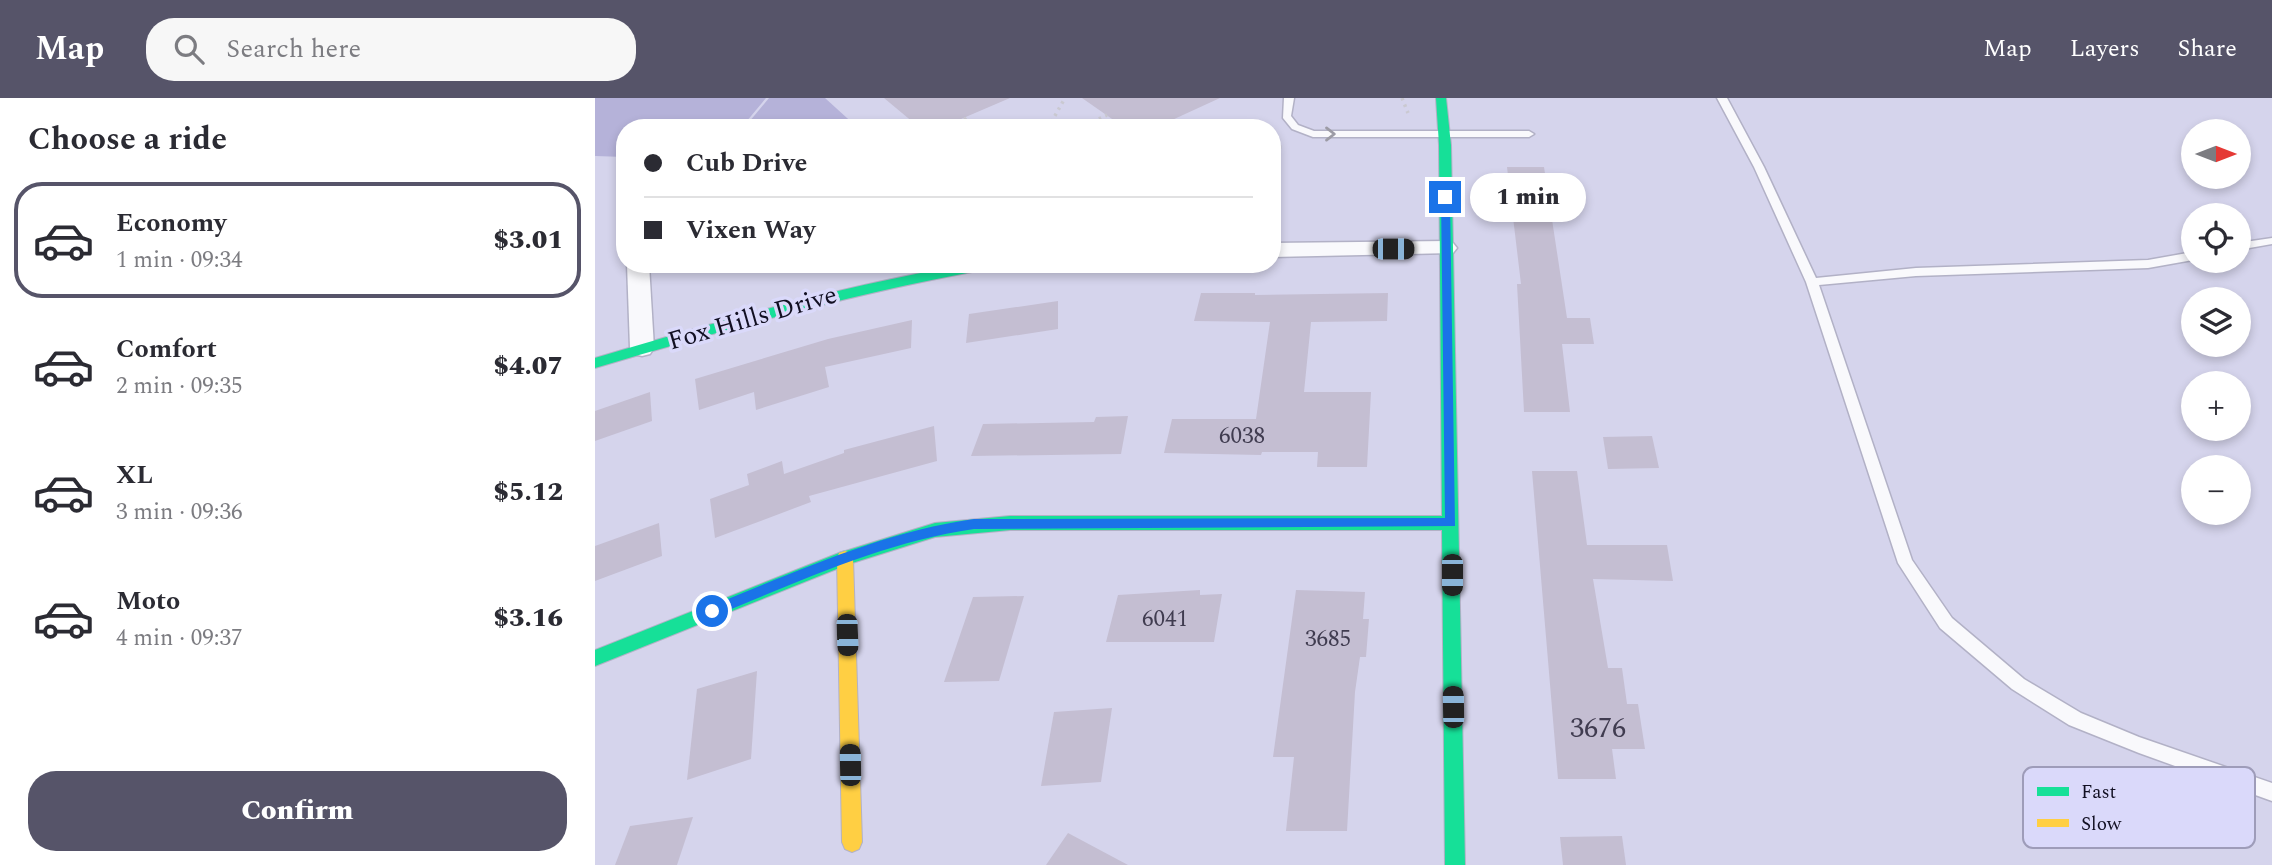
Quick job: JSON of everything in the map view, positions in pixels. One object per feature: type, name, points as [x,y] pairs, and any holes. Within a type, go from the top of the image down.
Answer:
[{"type":"street","points":[[1441,98],[1446,248],[1455,865]]},
{"type":"street","points":[[1281,250],[1446,248]]},
{"type":"street","points":[[638,273],[642,348]]},
{"type":"street","name":"Fox Hills Drive","points":[[595,363],[776,309],[857,288],[943,273]]},
{"type":"street","points":[[595,657],[845,558],[935,530],[974,524],[1451,523]]},
{"type":"street","points":[[845,558],[852,842]]},
{"type":"lane","points":[[1289,98],[1286,116],[1295,127],[1313,134],[1528,134]]},
{"type":"lane","points":[[1722,98],[1759,167],[1812,282],[1905,563],[1946,623],[2018,684],[2075,719],[2139,746],[2200,767]]},
{"type":"lane","points":[[2251,245],[2272,241]]},
{"type":"lane","points":[[1812,282],[1916,272],[2147,264],[2181,258]]},
{"type":"lane","points":[[2255,786],[2272,792]]},
{"type":"path","points":[[1053,119],[1065,98]]},
{"type":"path","points":[[1099,119],[1107,115]]},
{"type":"shaded area","points":[[595,98],[766,98],[748,119],[616,119],[616,157],[595,156]]},
{"type":"shaded area","points":[[769,98],[825,98],[848,119],[752,119]]},
{"type":"building","points":[[884,98],[1010,98],[961,119],[909,119]]},
{"type":"building","points":[[1082,98],[1220,98],[1174,119],[1112,119]]},
{"type":"building","points":[[1507,167],[1544,167],[1567,318],[1590,318],[1594,344],[1562,344],[1570,412],[1524,412],[1517,284],[1521,284]]},
{"type":"building","points":[[1201,293],[1388,293],[1387,321],[1311,322],[1304,392],[1371,392],[1367,467],[1317,467],[1318,452],[1262,452],[1261,455],[1164,453],[1172,419],[1256,419],[1270,322],[1194,321]]},
{"type":"building","points":[[1058,301],[1058,329],[966,343],[969,314]]},
{"type":"building","points":[[912,320],[911,348],[825,367],[829,387],[756,410],[754,392],[699,410],[695,379],[828,339]]},
{"type":"building","points":[[650,392],[652,421],[595,441],[595,411]]},
{"type":"building","points":[[1128,416],[1121,454],[971,456],[983,424],[1094,422],[1096,417]]},
{"type":"building","points":[[934,426],[937,461],[809,496],[811,502],[715,538],[710,499],[749,485],[747,474],[782,461],[784,474],[844,453],[844,450]]},
{"type":"building","points":[[1652,436],[1659,468],[1608,469],[1603,437]]},
{"type":"building","points":[[1532,471],[1577,471],[1587,545],[1667,545],[1673,581],[1593,579],[1608,668],[1622,668],[1627,704],[1638,704],[1645,749],[1612,749],[1616,779],[1558,779]]},
{"type":"building","points":[[659,523],[662,556],[595,581],[595,546]]},
{"type":"building","points":[[1200,590],[1200,595],[1222,594],[1214,642],[1106,642],[1118,595]]},
{"type":"building","points":[[1296,590],[1365,592],[1363,619],[1369,619],[1366,657],[1360,657],[1355,692],[1347,831],[1286,831],[1294,757],[1273,757]]},
{"type":"building","points":[[1024,596],[999,681],[944,682],[973,597]]},
{"type":"building","points":[[757,671],[751,759],[687,780],[697,689]]},
{"type":"building","points":[[1112,708],[1101,782],[1041,786],[1054,712]]},
{"type":"building","points":[[693,817],[677,865],[615,865],[630,826]]},
{"type":"building","points":[[1068,833],[1128,865],[1046,865]]},
{"type":"building","points":[[1622,836],[1626,865],[1563,865],[1560,837]]},
{"type":"traffic: fast","points":[[1441,98],[1445,145],[1455,865]]},
{"type":"traffic: fast","points":[[595,363],[793,307],[943,273]]},
{"type":"traffic: fast","points":[[595,658],[845,558],[935,530],[1010,523],[1451,523]]},
{"type":"traffic: slow","points":[[845,558],[852,842]]},
{"type":"route","points":[[712,611],[845,558],[935,530],[974,524],[1451,523],[1445,197]]}]
